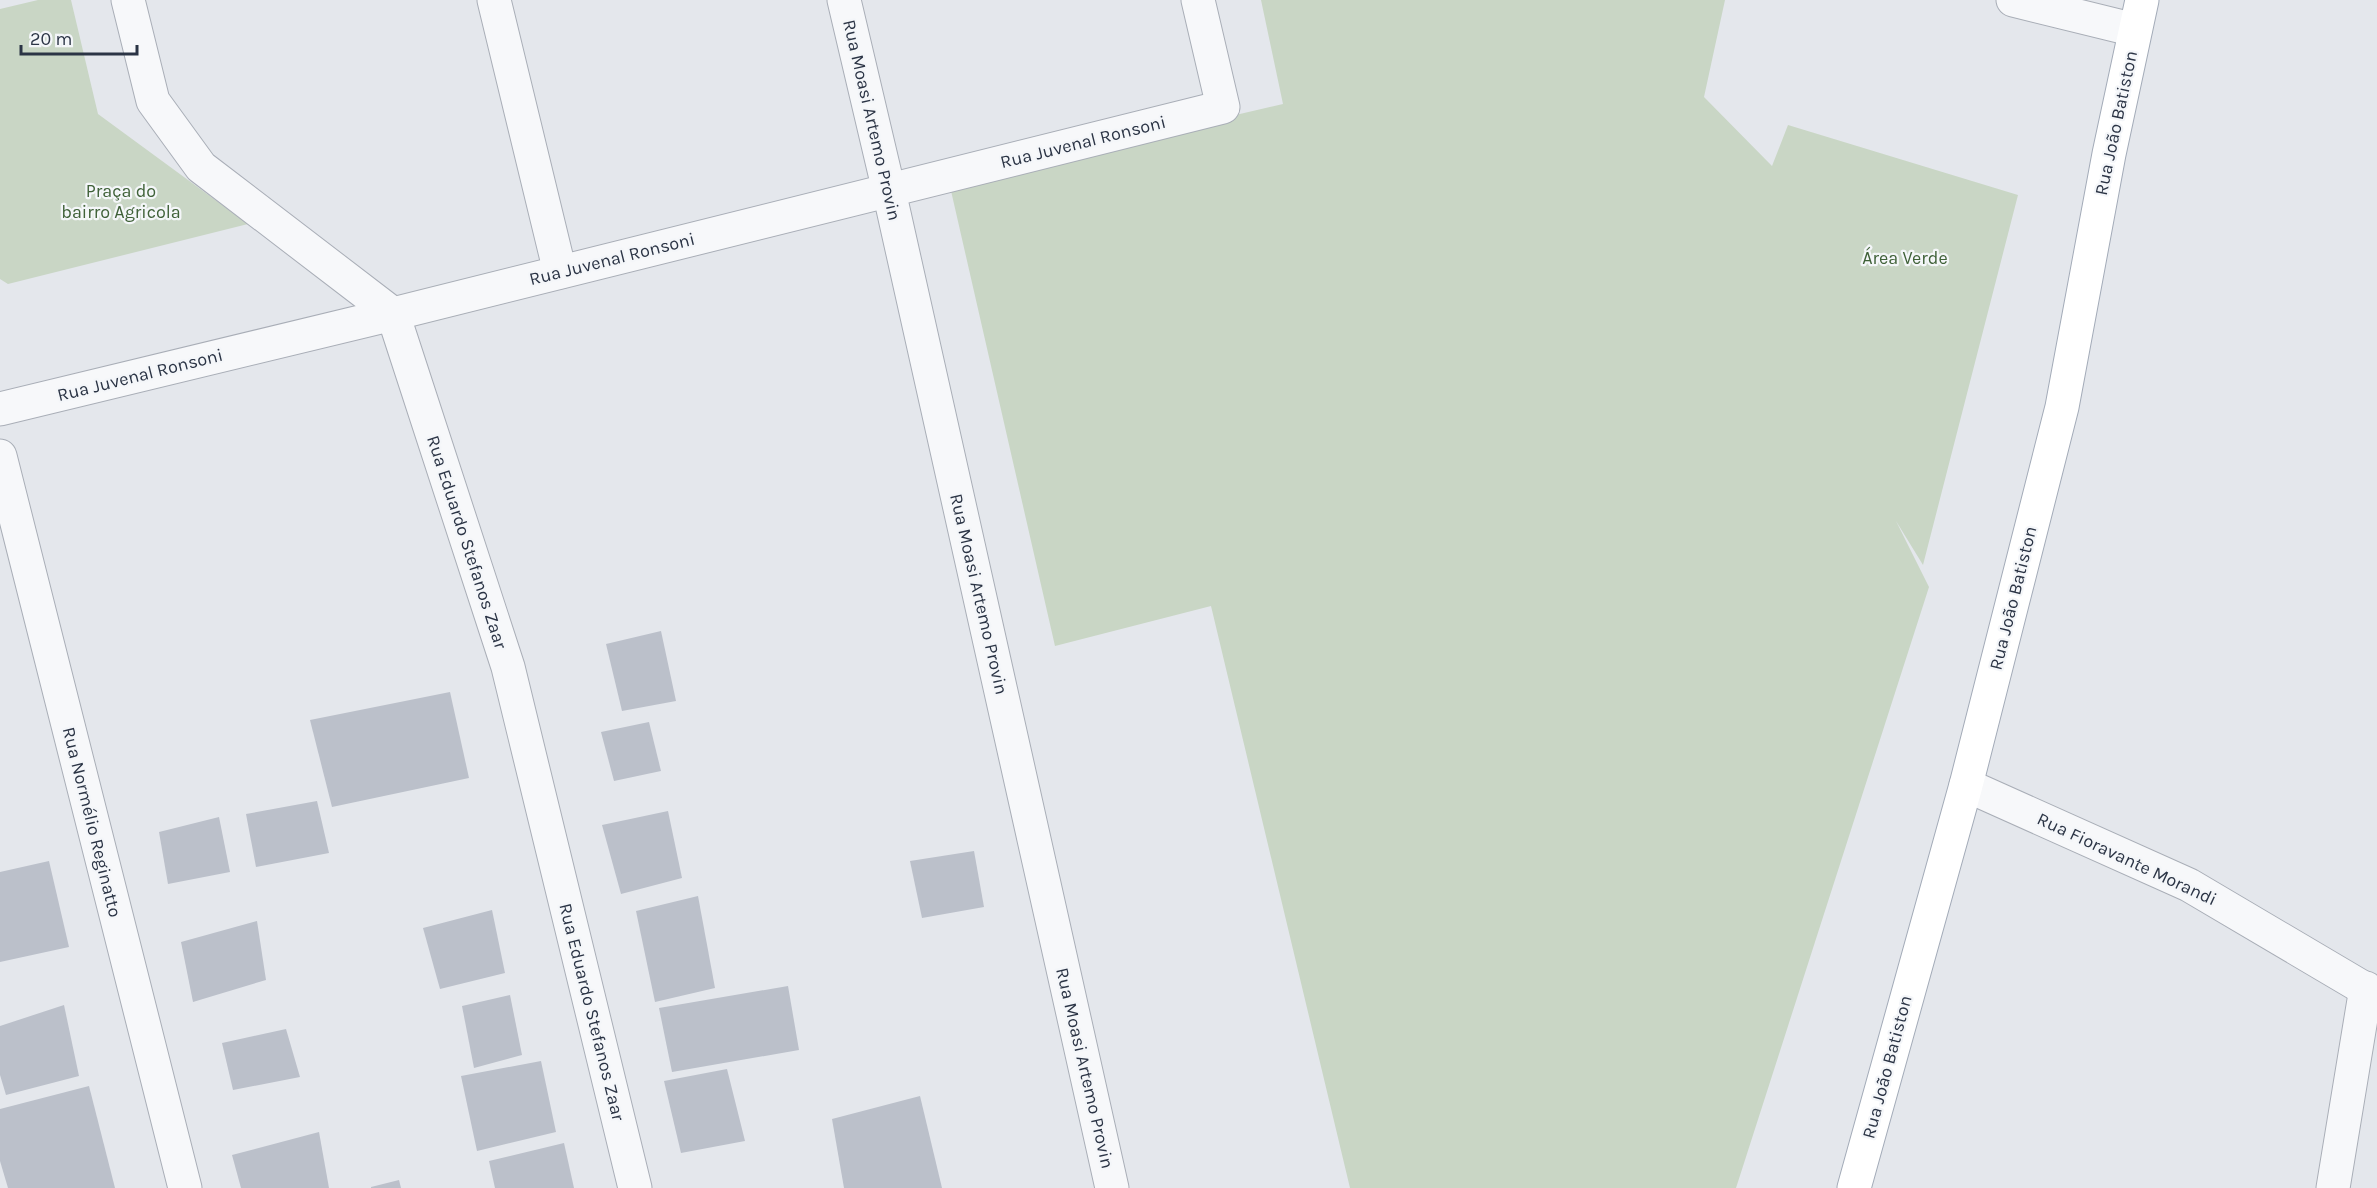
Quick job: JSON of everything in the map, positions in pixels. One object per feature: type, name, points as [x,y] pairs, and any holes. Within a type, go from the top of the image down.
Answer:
[{"type":"main road","name":"Rua João Batiston","points":[[1854,1188],[1966,785],[2062,407],[2109,154],[2139,15]]},
{"type":"street","points":[[128,0],[153,101],[201,167],[393,314]]},
{"type":"street","points":[[494,0],[560,272]]},
{"type":"street","name":"Rua Moasi Artemo Provin","points":[[844,0],[889,190],[1112,1188]]},
{"type":"street","name":"Rua Juvenal Ronsoni","points":[[0,409],[393,314],[1223,107],[1198,0]]},
{"type":"street","points":[[2013,0],[2139,15]]},
{"type":"street","name":"Rua Eduardo Stefanos Zaar","points":[[393,314],[508,668],[635,1188]]},
{"type":"street","name":"Rua Normélio Reginatto","points":[[0,456],[185,1188]]},
{"type":"street","name":"Rua Fioravante Morandi","points":[[1966,785],[2189,885],[2372,992]]},
{"type":"street","points":[[2333,1188],[2372,992]]},
{"type":"green space","name":"Praça do bairro Agricola","points":[[38,0],[71,0],[98,114],[248,224],[8,284],[0,279],[0,9]]},
{"type":"green space","name":"Área Verde","points":[[1261,0],[1725,0],[1704,97],[1772,166],[1788,125],[2018,195],[1923,565],[1896,521],[1929,587],[1736,1188],[1350,1188],[1211,606],[1055,646],[949,182],[1283,104]]},
{"type":"building","points":[[661,631],[676,701],[622,711],[606,644]]},
{"type":"building","points":[[450,692],[469,778],[332,807],[310,720]]},
{"type":"building","points":[[649,722],[661,771],[614,781],[601,732]]},
{"type":"building","points":[[317,801],[329,853],[256,867],[246,814]]},
{"type":"building","points":[[668,811],[682,878],[621,894],[602,825]]},
{"type":"building","points":[[219,817],[230,872],[168,884],[159,832]]},
{"type":"building","points":[[974,851],[984,907],[922,918],[910,861]]},
{"type":"building","points":[[49,861],[69,947],[0,962],[0,872]]},
{"type":"building","points":[[698,896],[715,988],[655,1002],[636,911]]},
{"type":"building","points":[[492,910],[505,973],[440,989],[423,928]]},
{"type":"building","points":[[257,921],[266,980],[193,1002],[181,942]]},
{"type":"building","points":[[788,986],[799,1050],[672,1072],[659,1008]]},
{"type":"building","points":[[510,995],[522,1055],[474,1068],[462,1006]]},
{"type":"building","points":[[64,1005],[79,1076],[6,1095],[0,1075],[0,1026]]},
{"type":"building","points":[[286,1029],[300,1077],[233,1090],[222,1043]]},
{"type":"building","points":[[541,1061],[556,1132],[477,1151],[461,1076]]},
{"type":"building","points":[[727,1069],[745,1141],[681,1153],[664,1081]]},
{"type":"building","points":[[89,1086],[115,1188],[8,1188],[0,1161],[0,1109]]},
{"type":"building","points":[[920,1096],[942,1188],[844,1188],[832,1119]]},
{"type":"building","points":[[319,1132],[329,1188],[241,1188],[232,1155]]},
{"type":"building","points":[[564,1143],[574,1188],[495,1188],[489,1161]]},
{"type":"building","points":[[399,1180],[401,1188],[371,1188],[371,1187]]}]
